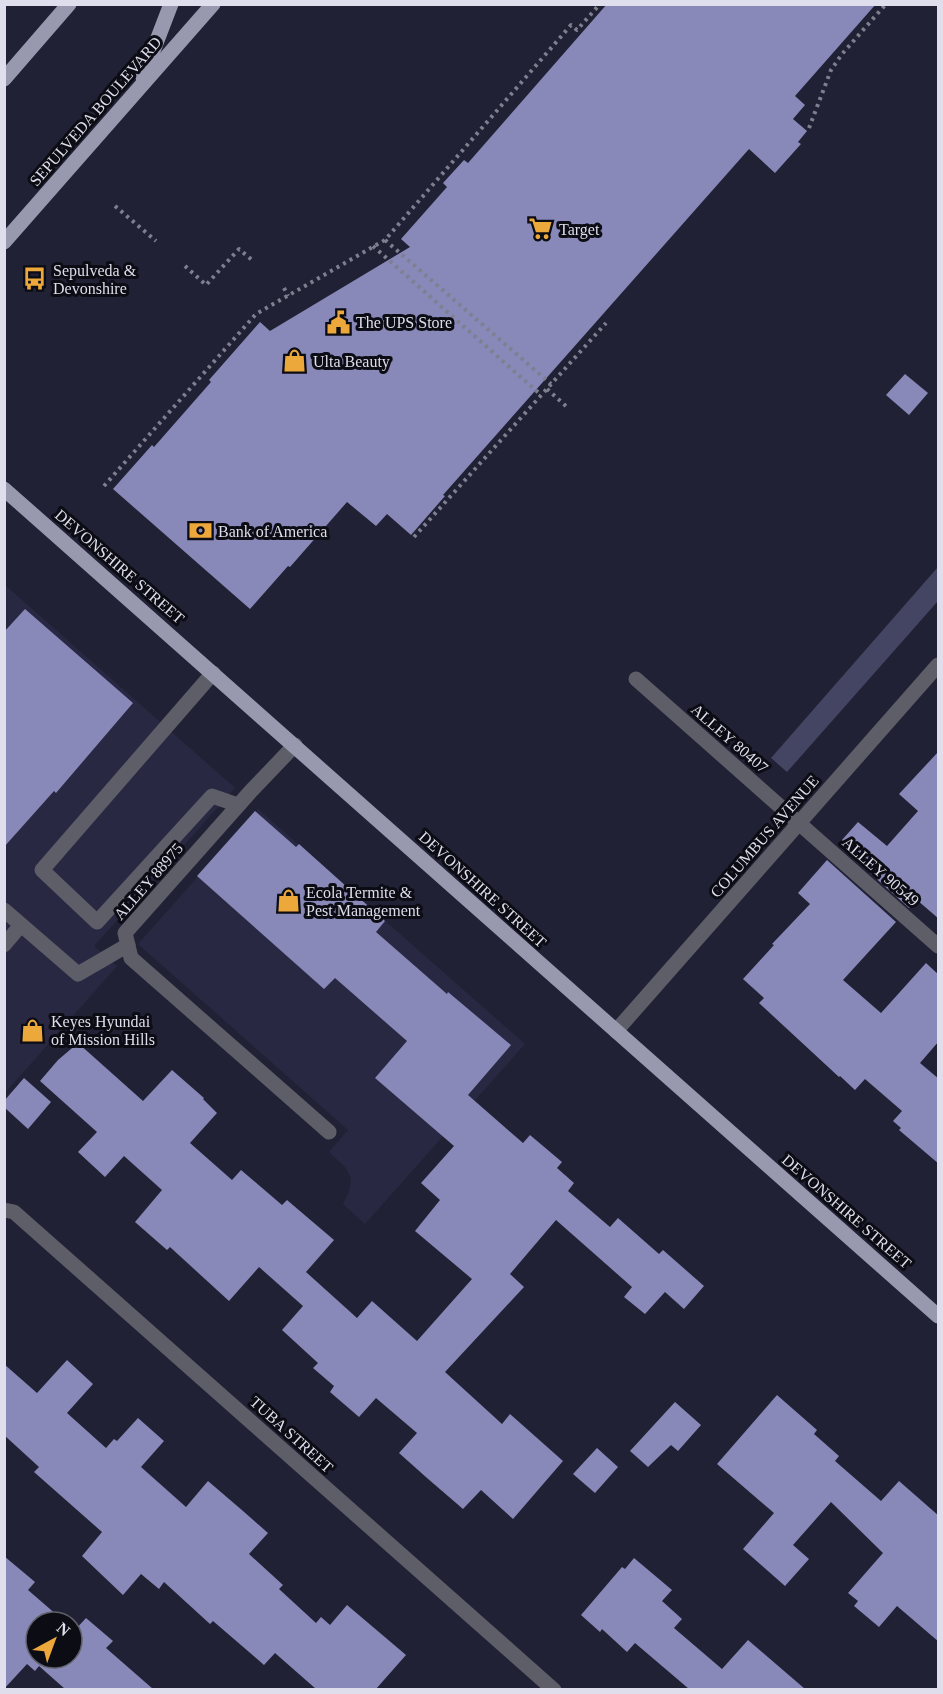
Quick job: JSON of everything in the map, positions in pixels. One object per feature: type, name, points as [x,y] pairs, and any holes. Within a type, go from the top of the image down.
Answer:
[{"type":"main road","points":[[4,79],[69,4]]},
{"type":"main road","points":[[139,88],[171,4]]},
{"type":"main road","name":"SEPULVEDA BOULEVARD","points":[[4,242],[213,4]]},
{"type":"main road","name":"DEVONSHIRE STREET","points":[[4,489],[939,1316]]},
{"type":"street","name":"COLUMBUS AVENUE","points":[[616,1031],[939,665]]},
{"type":"street","points":[[213,673],[42,870],[98,922],[212,796],[238,806]]},
{"type":"street","name":"ALLEY 80407","points":[[636,680],[799,823]]},
{"type":"street","name":"ALLEY 88975","points":[[295,745],[124,933],[131,958],[329,1132]]},
{"type":"street","name":"ALLEY 90549","points":[[799,823],[939,946]]},
{"type":"street","points":[[4,910],[78,974],[128,945]]},
{"type":"street","points":[[4,945],[21,926]]},
{"type":"street","name":"TUBA STREET","points":[[4,1210],[14,1212],[554,1689]]},
{"type":"path","points":[[104,486],[256,314],[385,240],[571,25],[577,30],[600,4]]},
{"type":"path","points":[[809,128],[831,70],[886,4]]},
{"type":"path","points":[[115,206],[156,241]]},
{"type":"path","points":[[385,240],[551,384]]},
{"type":"path","points":[[373,246],[542,395]]},
{"type":"path","points":[[185,266],[206,285],[239,249],[252,260]]},
{"type":"path","points":[[284,288],[288,296]]},
{"type":"path","points":[[414,537],[606,323]]},
{"type":"path","points":[[547,389],[568,408]]},
{"type":"shaded area","points":[[938,567],[938,601],[787,772],[771,758]]},
{"type":"shaded area","points":[[5,585],[235,788],[94,946],[117,966],[5,1093]]},
{"type":"shaded area","points":[[258,809],[525,1044],[365,1224],[343,1204],[349,1192],[351,1178],[346,1168],[329,1152],[348,1130],[138,944]]},
{"type":"building","points":[[607,4],[876,4],[795,96],[805,105],[793,119],[807,131],[798,142],[801,144],[775,173],[749,149],[443,495],[445,496],[411,535],[387,514],[376,526],[347,502],[250,609],[113,489],[152,445],[154,447],[260,322],[270,331],[410,247],[401,239],[447,187],[443,183],[464,160],[468,163]]},
{"type":"building","points":[[905,374],[928,393],[909,415],[886,395]]},
{"type":"building","points":[[25,609],[133,703],[56,793],[54,791],[4,847],[4,632]]},
{"type":"building","points":[[939,751],[939,919],[917,900],[909,908],[840,846],[842,840],[858,822],[887,846],[918,811],[899,794]]},
{"type":"building","points":[[255,811],[296,847],[299,844],[385,921],[376,932],[447,994],[448,992],[511,1045],[468,1095],[523,1143],[530,1135],[562,1162],[557,1168],[574,1183],[568,1191],[610,1227],[618,1218],[659,1254],[663,1250],[704,1286],[684,1309],[665,1292],[645,1314],[624,1297],[632,1287],[556,1220],[510,1274],[524,1287],[445,1372],[502,1424],[510,1414],[563,1461],[513,1519],[481,1490],[463,1509],[427,1478],[399,1453],[417,1433],[376,1398],[359,1417],[330,1392],[334,1386],[313,1368],[318,1363],[282,1330],[303,1306],[259,1267],[229,1301],[170,1247],[167,1250],[135,1222],[162,1190],[124,1156],[105,1177],[78,1152],[97,1132],[40,1081],[58,1060],[78,1043],[143,1101],[172,1070],[204,1098],[217,1113],[190,1143],[232,1180],[241,1170],[282,1205],[287,1200],[334,1240],[306,1272],[357,1318],[372,1301],[417,1341],[472,1279],[415,1231],[440,1200],[421,1183],[454,1146],[375,1078],[407,1041],[335,978],[324,989],[197,876]]},
{"type":"building","points":[[827,860],[896,922],[843,980],[881,1013],[926,963],[939,975],[939,1041],[920,1063],[939,1079],[939,1164],[899,1130],[901,1128],[893,1121],[902,1111],[865,1079],[855,1090],[839,1077],[759,1003],[764,998],[743,979],[810,904],[798,893]]},
{"type":"building","points":[[24,1078],[51,1102],[28,1129],[4,1107],[4,1101]]},
{"type":"building","points":[[67,1360],[93,1384],[67,1413],[106,1448],[114,1439],[117,1441],[138,1418],[164,1441],[141,1467],[186,1507],[208,1481],[268,1533],[249,1554],[283,1585],[279,1589],[316,1623],[321,1617],[330,1625],[347,1605],[406,1655],[376,1689],[316,1689],[275,1653],[264,1665],[213,1621],[210,1624],[164,1582],[159,1589],[141,1574],[123,1595],[82,1556],[102,1532],[34,1472],[39,1467],[4,1435],[4,1364],[37,1393]]},
{"type":"building","points":[[777,1395],[817,1430],[814,1434],[839,1456],[835,1461],[881,1501],[899,1481],[939,1516],[939,1642],[897,1606],[879,1627],[854,1606],[858,1601],[848,1593],[883,1553],[831,1502],[793,1545],[809,1559],[785,1586],[743,1549],[774,1513],[717,1464]]},
{"type":"building","points":[[675,1402],[701,1425],[678,1451],[671,1445],[648,1467],[630,1451]]},
{"type":"building","points":[[597,1448],[618,1467],[595,1493],[573,1474]]},
{"type":"building","points":[[4,1556],[35,1582],[28,1590],[51,1610],[24,1610],[24,1667],[4,1689]]},
{"type":"building","points":[[634,1558],[672,1590],[662,1601],[682,1619],[674,1628],[722,1669],[748,1640],[805,1689],[689,1689],[635,1643],[627,1652],[602,1629],[600,1632],[581,1615],[622,1567],[625,1569]]},
{"type":"building","points":[[86,1618],[113,1641],[106,1648],[153,1689],[65,1689],[44,1670],[84,1670],[84,1620]]},
{"type":"place","name":"Target","points":[[541,229]]},
{"type":"place","name":"Sepulveda & Devonshire","points":[[35,279]]},
{"type":"place","name":"The UPS Store","points":[[338,322]]},
{"type":"place","name":"Ulta Beauty","points":[[295,361]]},
{"type":"place","name":"Bank of America","points":[[200,531]]},
{"type":"place","name":"Ecola Termite & Pest Management","points":[[288,901]]},
{"type":"place","name":"Keyes Hyundai of Mission Hills","points":[[33,1030]]}]
